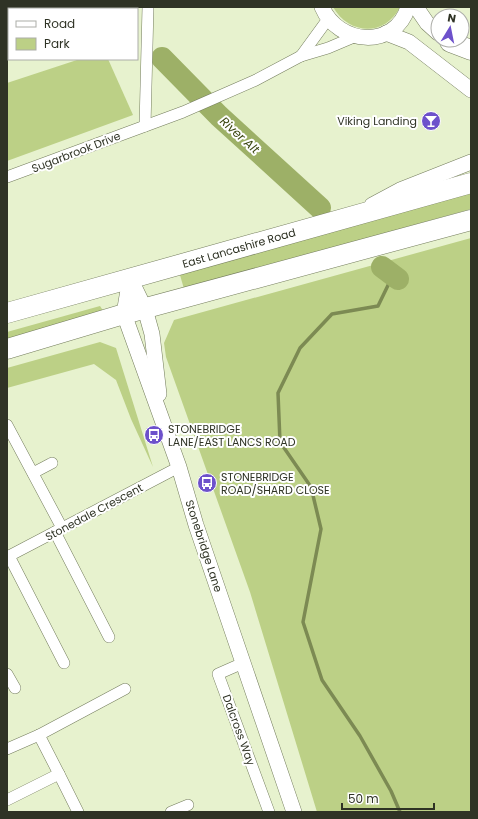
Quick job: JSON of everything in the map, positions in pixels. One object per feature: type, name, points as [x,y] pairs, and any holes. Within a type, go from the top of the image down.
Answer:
[{"type":"highway","name":"East Lancashire Road","points":[[7,313],[471,183]]},
{"type":"highway","points":[[7,349],[124,314],[471,220]]},
{"type":"street","points":[[145,126],[148,7]]},
{"type":"street","points":[[301,56],[325,13],[339,30],[354,36],[365,38],[386,33],[398,24],[408,7]]},
{"type":"street","points":[[416,7],[430,26]]},
{"type":"street","points":[[386,33],[409,42],[471,90]]},
{"type":"street","points":[[301,56],[328,48],[354,36]]},
{"type":"street","points":[[457,48],[471,59]]},
{"type":"street","name":"Sugarbrook Drive","points":[[7,177],[182,112],[256,80],[301,56]]},
{"type":"street","points":[[355,215],[400,190],[471,162]]},
{"type":"street","points":[[130,278],[145,309],[152,334],[161,417]]},
{"type":"street","name":"Stonebridge Lane","points":[[130,278],[124,314],[179,467],[196,525],[294,812]]},
{"type":"street","points":[[7,425],[33,473],[110,637]]},
{"type":"street","points":[[33,473],[52,463]]},
{"type":"street","name":"Stonedale Crescent","points":[[64,662],[8,556],[179,467]]},
{"type":"street","name":"Dalcross Way","points":[[243,663],[218,674],[269,812]]},
{"type":"street","points":[[7,674],[15,688]]},
{"type":"street","points":[[7,749],[39,735],[125,689]]},
{"type":"street","points":[[39,735],[78,812]]},
{"type":"street","points":[[7,800],[59,774]]},
{"type":"street","points":[[171,812],[188,805]]},
{"type":"green space","points":[[333,7],[400,7],[393,17],[385,24],[376,28],[367,29],[348,23]]},
{"type":"green space","points":[[77,60],[108,60],[133,115],[7,161],[7,83]]},
{"type":"green space","points":[[471,191],[471,209],[184,289],[180,275]]},
{"type":"green space","points":[[471,238],[471,812],[317,812],[250,592],[166,357],[164,343],[174,320]]},
{"type":"green space","points":[[100,306],[104,312],[7,339],[7,332]]},
{"type":"green space","points":[[100,342],[116,348],[153,467],[131,419],[116,380],[94,364],[7,388],[7,368]]},
{"type":"waterway","name":"River Alt","points":[[162,58],[219,116],[320,208]]},
{"type":"waterway","name":"River Alt","points":[[382,267],[398,279]]},
{"type":"waterway","points":[[393,275],[378,306],[332,314],[300,348],[278,393],[280,442],[311,487],[321,529],[303,622],[322,680],[360,736],[391,791],[400,812]]},
{"type":"place","name":"Viking Landing","points":[[431,121]]},
{"type":"place","name":"STONEBRIDGE LANE/EAST LANCS ROAD","points":[[154,435]]},
{"type":"place","name":"STONEBRIDGE ROAD/SHARD CLOSE","points":[[207,483]]}]
